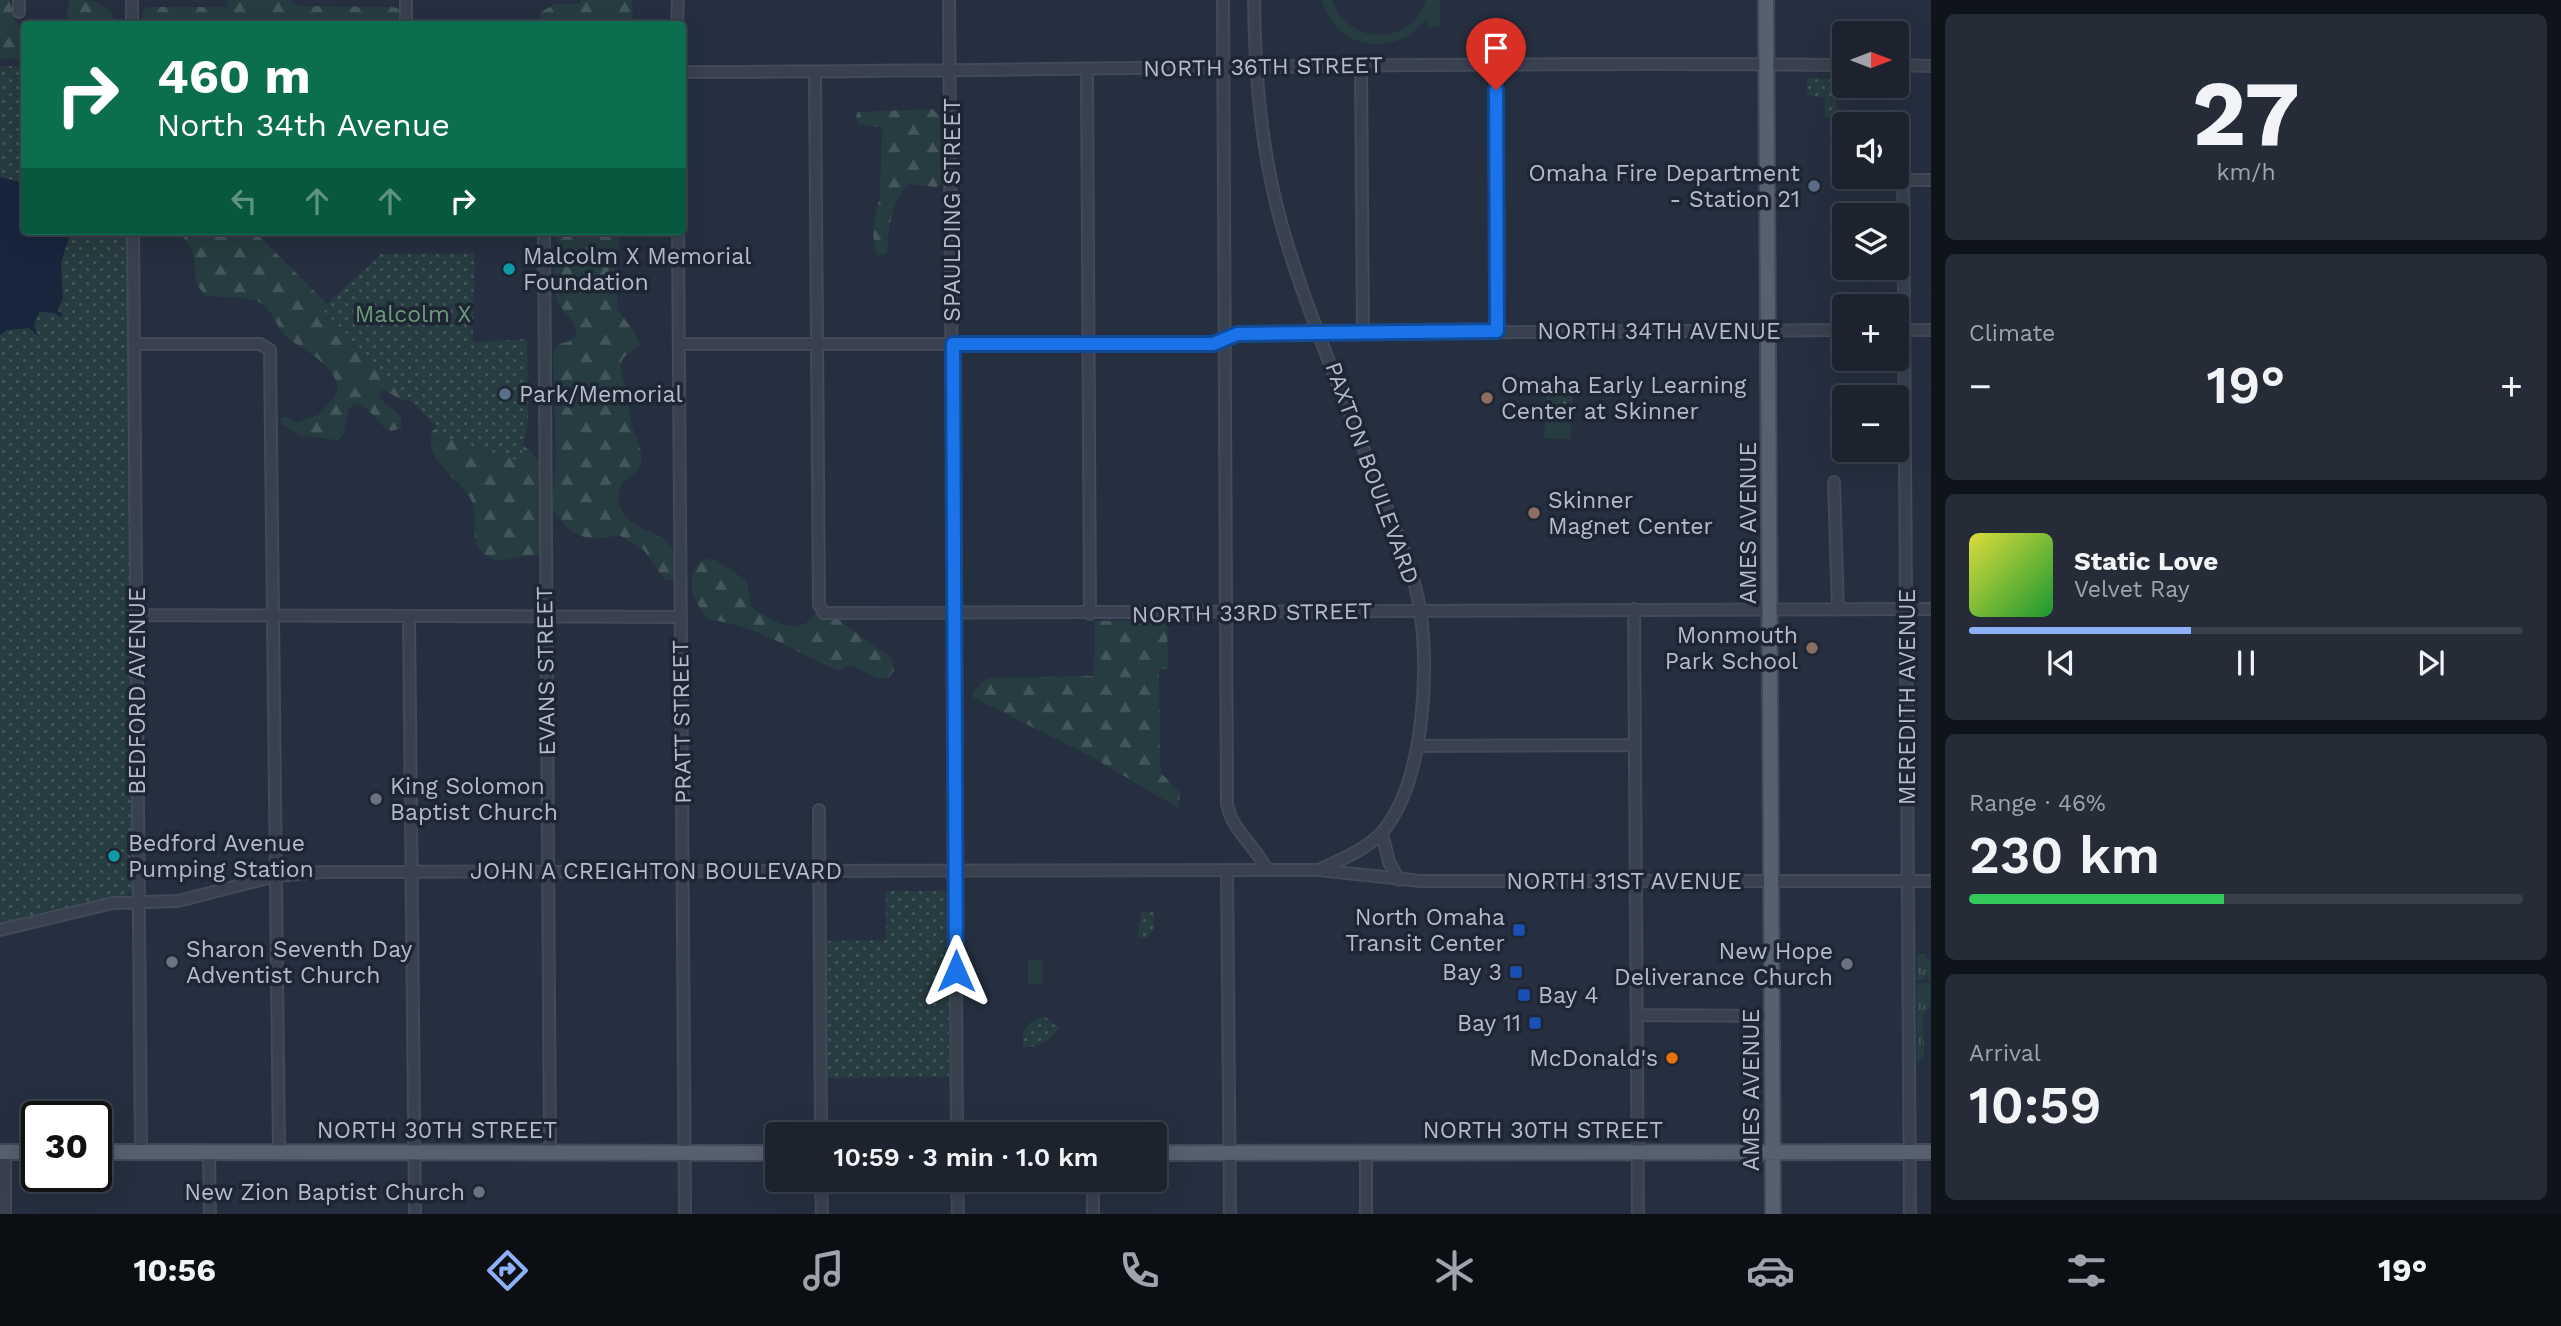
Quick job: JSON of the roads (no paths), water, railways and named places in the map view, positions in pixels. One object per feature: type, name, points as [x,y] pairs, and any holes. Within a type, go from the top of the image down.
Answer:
[{"type":"main road","name":"AMES AVENUE","points":[[1766,0],[1773,1214]]},
{"type":"main road","points":[[3,1152],[21,1152]]},
{"type":"main road","name":"NORTH 30TH STREET","points":[[112,1152],[765,1153]]},
{"type":"main road","name":"NORTH 30TH STREET","points":[[1167,1153],[1931,1152]]},
{"type":"street","points":[[132,0],[132,21]]},
{"type":"street","points":[[406,0],[406,21]]},
{"type":"street","points":[[677,21],[678,0]]},
{"type":"street","name":"SPAULDING STREET","points":[[949,0],[957,1122]]},
{"type":"street","points":[[1223,0],[1227,804],[1231,819],[1259,853],[1267,870]]},
{"type":"street","name":"PAXTON BOULEVARD","points":[[1254,0],[1262,132],[1274,195],[1292,258],[1405,556],[1420,611],[1423,653],[1417,746],[1405,792],[1382,833],[1353,854],[1318,870]]},
{"type":"street","points":[[1496,64],[1497,331]]},
{"type":"street","name":"NORTH 36TH STREET","points":[[686,72],[1496,64],[1832,65]]},
{"type":"street","points":[[1362,65],[1363,332]]},
{"type":"street","points":[[1909,65],[1931,66]]},
{"type":"street","points":[[1087,70],[1090,614]]},
{"type":"street","points":[[816,72],[817,344]]},
{"type":"street","points":[[1909,180],[1931,180]]},
{"type":"street","name":"MEREDITH AVENUE","points":[[1901,294],[1903,189]]},
{"type":"street","name":"BEDFORD AVENUE","points":[[133,235],[141,1152]]},
{"type":"street","name":"EVANS STREET","points":[[544,235],[550,1153]]},
{"type":"street","name":"PRATT STREET","points":[[678,235],[685,1214]]},
{"type":"street","name":"NORTH 34TH AVENUE","points":[[679,344],[1213,344],[1237,334],[1832,330]]},
{"type":"street","points":[[1909,330],[1931,330]]},
{"type":"street","points":[[134,344],[268,346],[271,355],[279,1152]]},
{"type":"street","name":"NORTH 33RD STREET","points":[[817,344],[819,605],[824,613],[1931,609]]},
{"type":"street","name":"MEREDITH AVENUE","points":[[1901,371],[1906,609],[1910,1214]]},
{"type":"street","points":[[1834,482],[1838,610]]},
{"type":"street","points":[[1634,609],[1639,1214]]},
{"type":"street","points":[[136,615],[681,617]]},
{"type":"street","points":[[409,616],[415,1214]]},
{"type":"street","points":[[1417,746],[1634,745]]},
{"type":"street","points":[[819,810],[821,1122]]},
{"type":"street","points":[[1382,833],[1389,862],[1399,880]]},
{"type":"street","points":[[1227,870],[1230,1214]]},
{"type":"street","name":"NORTH 31ST AVENUE","points":[[1318,870],[1399,880],[1931,881]]},
{"type":"street","name":"JOHN A CREIGHTON BOULEVARD","points":[[0,930],[100,905],[187,899],[276,876],[323,872],[1318,870]]},
{"type":"street","points":[[1637,1016],[1773,1016]]},
{"type":"street","points":[[3,1152],[5,1214]]},
{"type":"street","points":[[209,1152],[210,1214]]},
{"type":"street","points":[[1366,1153],[1366,1214]]},
{"type":"street","points":[[821,1192],[822,1214]]},
{"type":"street","points":[[957,1192],[958,1214]]},
{"type":"street","points":[[1093,1192],[1093,1214]]},
{"type":"water","points":[[0,177],[21,182],[21,235],[70,235],[61,263],[63,299],[57,310],[63,314],[60,317],[55,313],[39,312],[34,325],[38,336],[29,328],[7,330],[0,335]]},
{"type":"place","name":"Omaha Fire Department - Station 21","points":[[1814,186]]},
{"type":"place","name":"Malcolm X Memorial Foundation","points":[[509,269]]},
{"type":"place","name":"Park/Memorial","points":[[505,394]]},
{"type":"place","name":"Omaha Early Learning Center at Skinner","points":[[1487,398]]},
{"type":"place","name":"Skinner Magnet Center","points":[[1534,513]]},
{"type":"place","name":"Monmouth Park School","points":[[1812,648]]},
{"type":"place","name":"King Solomon Baptist Church","points":[[376,799]]},
{"type":"place","name":"Bedford Avenue Pumping Station","points":[[114,856]]},
{"type":"place","name":"North Omaha Transit Center","points":[[1519,930]]},
{"type":"place","name":"Sharon Seventh Day Adventist Church","points":[[172,962]]},
{"type":"place","name":"New Hope Deliverance Church","points":[[1847,964]]},
{"type":"place","name":"Bay 3","points":[[1516,972]]},
{"type":"place","name":"Bay 4","points":[[1524,995]]},
{"type":"place","name":"Bay 11","points":[[1535,1023]]},
{"type":"place","name":"McDonald's","points":[[1672,1058]]},
{"type":"place","name":"New Zion Baptist Church","points":[[479,1192]]},
{"type":"park label","name":"Malcolm X","points":[[413,314]]}]
